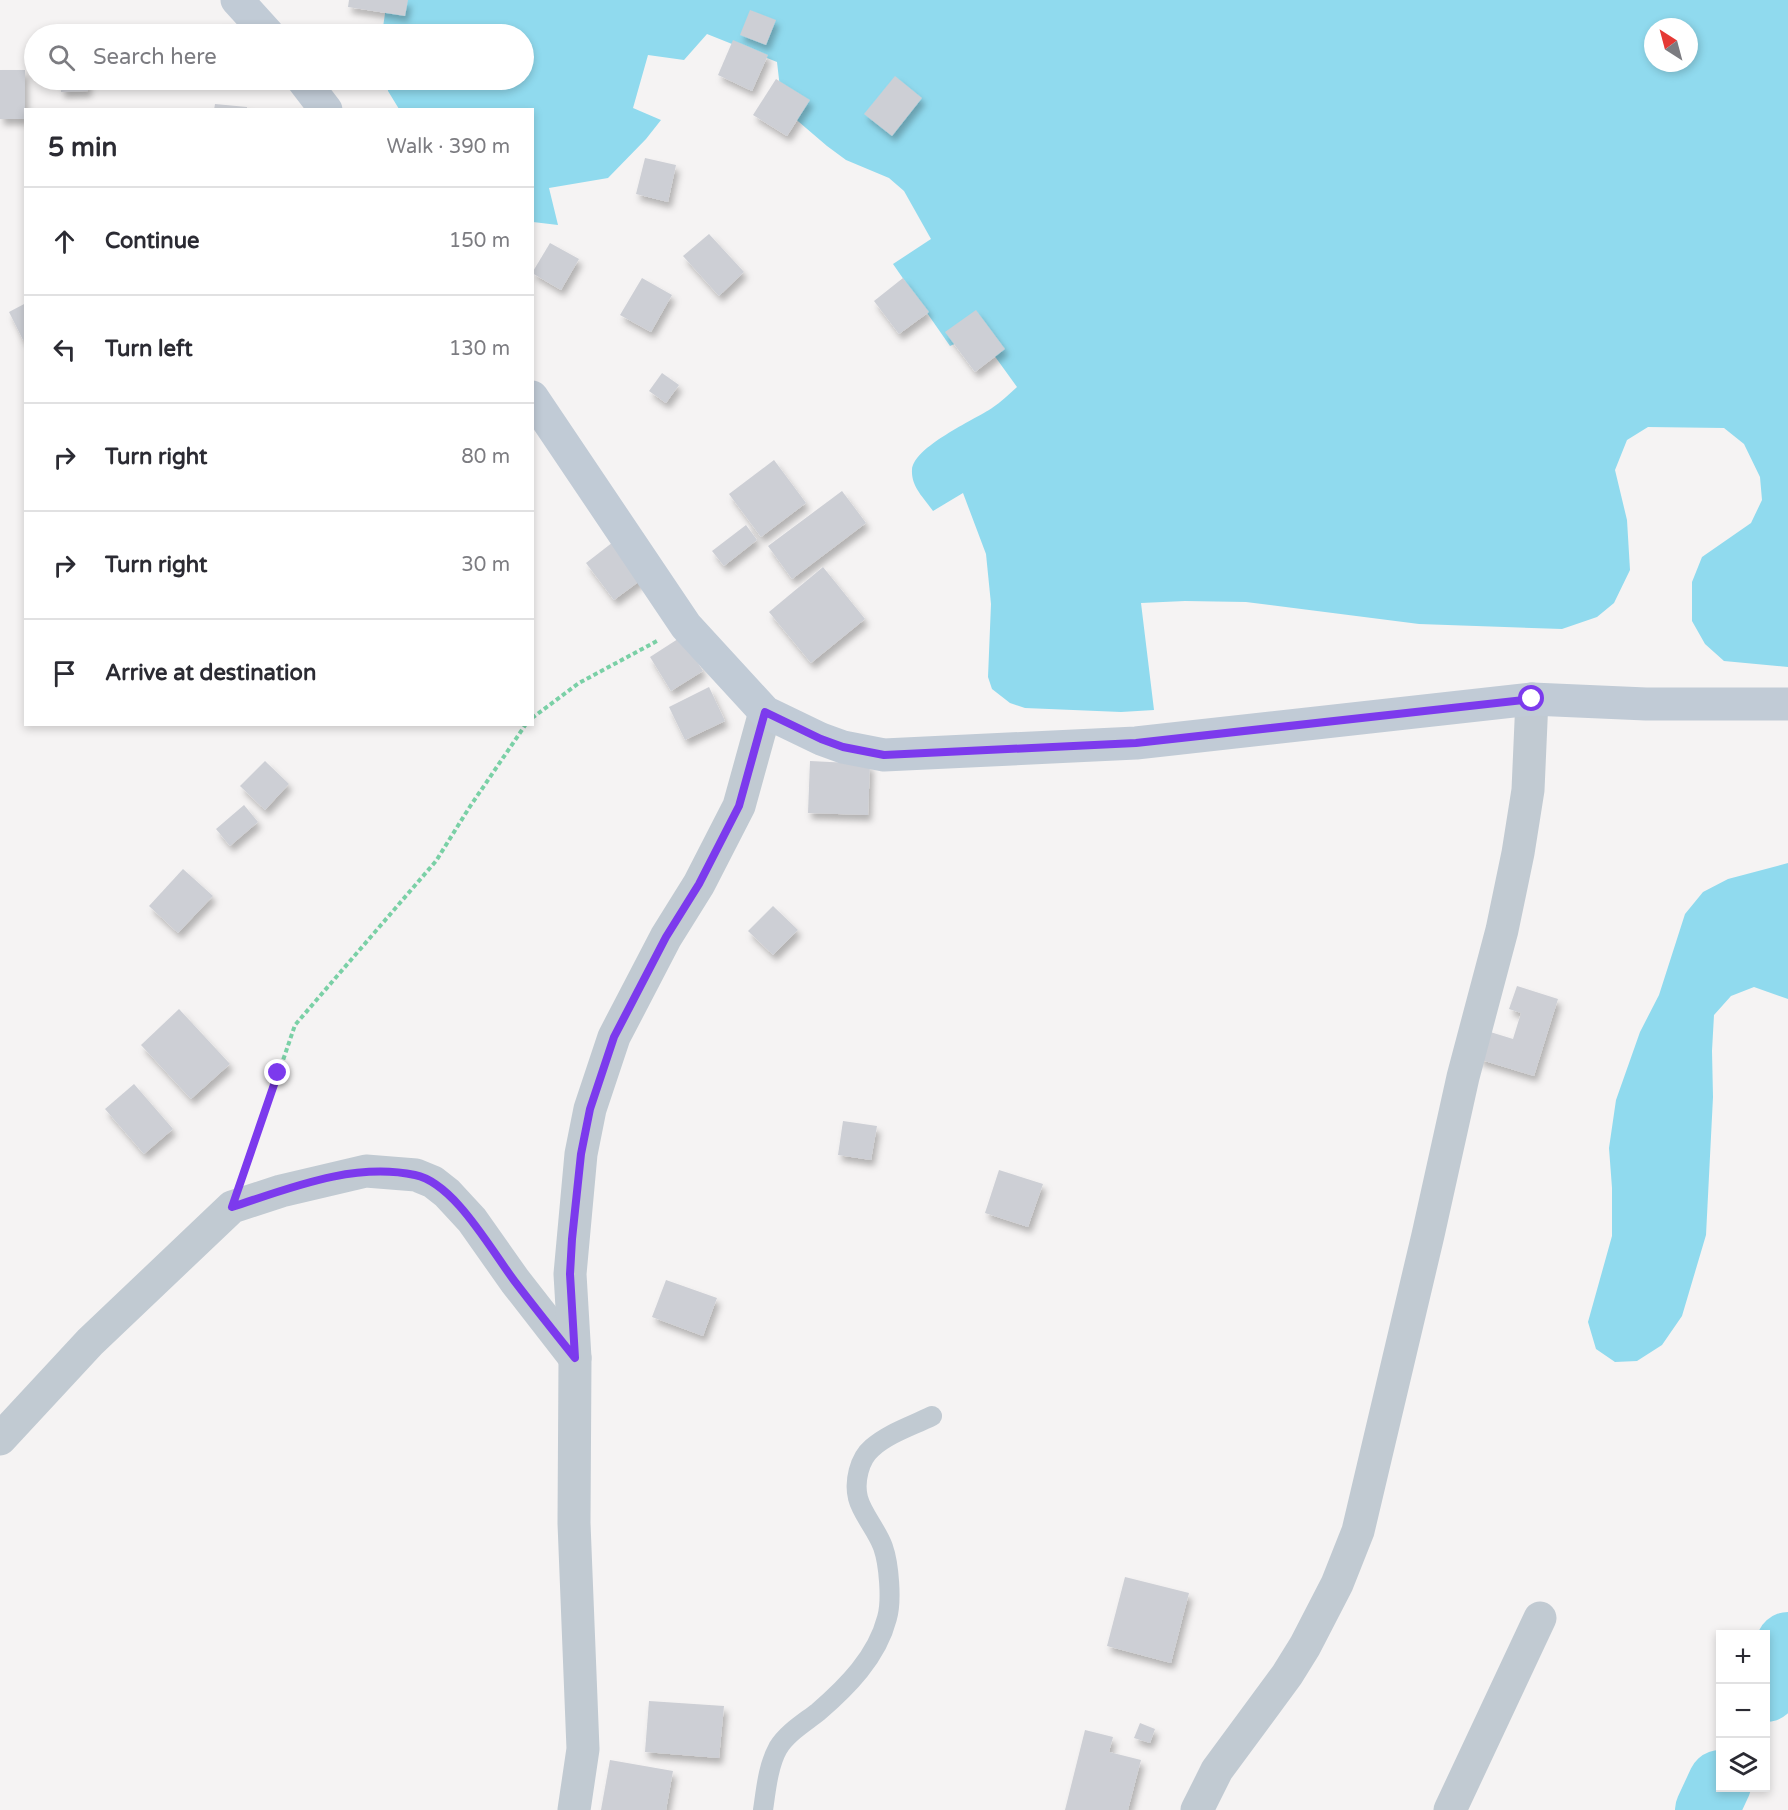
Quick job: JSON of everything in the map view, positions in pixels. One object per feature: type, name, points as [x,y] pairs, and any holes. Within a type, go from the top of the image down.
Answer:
[{"type":"street","points":[[237,0],[259,24]]},
{"type":"street","points":[[311,90],[324,108]]},
{"type":"street","points":[[534,400],[686,626],[765,712],[843,747],[884,755],[1136,743],[1532,699],[1646,704],[1788,704]]},
{"type":"street","points":[[1197,1810],[1217,1770],[1305,1646],[1337,1584],[1358,1531],[1463,1077],[1502,930],[1516,864],[1528,790],[1532,699]]},
{"type":"street","points":[[574,1810],[583,1749],[574,1523],[575,1358],[570,1263],[581,1154],[590,1109],[614,1037],[666,937],[699,884],[739,806],[765,712]]},
{"type":"street","points":[[0,1439],[90,1342],[232,1207],[293,1188],[366,1171],[416,1175],[432,1182],[447,1193],[472,1220],[515,1281],[575,1358]]},
{"type":"street","points":[[1450,1810],[1540,1618]]},
{"type":"lane","points":[[763,1810],[770,1768],[778,1748],[793,1731],[819,1711],[857,1674],[875,1649],[887,1619],[890,1598],[884,1549],[858,1498],[857,1482],[860,1464],[870,1449],[886,1437],[932,1416]]},
{"type":"path","points":[[534,717],[579,683],[686,626]]},
{"type":"path","points":[[232,1207],[295,1025],[436,861],[525,726]]},
{"type":"water","points":[[387,0],[1788,0],[1788,667],[1724,661],[1705,644],[1692,621],[1692,582],[1702,557],[1751,523],[1762,500],[1760,477],[1744,444],[1724,428],[1648,427],[1627,440],[1615,470],[1627,520],[1630,570],[1614,603],[1597,617],[1562,629],[1419,624],[1246,602],[1141,603],[1154,710],[1121,712],[1025,708],[1010,703],[992,689],[988,677],[991,604],[986,554],[963,493],[933,511],[916,487],[912,470],[922,452],[933,443],[992,408],[1017,387],[978,333],[950,346],[893,264],[931,239],[904,191],[889,178],[846,160],[792,116],[780,88],[777,62],[707,34],[684,60],[648,55],[633,108],[661,120],[608,178],[549,188],[558,225],[534,222],[534,108],[398,108],[388,90],[534,90],[534,24],[383,24]]},
{"type":"water","points":[[1788,863],[1788,999],[1754,987],[1731,996],[1714,1015],[1713,1097],[1706,1235],[1682,1316],[1662,1345],[1637,1361],[1615,1362],[1596,1349],[1588,1322],[1612,1236],[1609,1148],[1616,1100],[1640,1032],[1659,995],[1685,914],[1703,892],[1728,879]]},
{"type":"building","points":[[349,0],[408,0],[405,16],[348,7]]},
{"type":"building","points":[[750,10],[776,20],[766,45],[740,35]]},
{"type":"building","points":[[733,40],[768,55],[752,91],[718,75]]},
{"type":"building","points":[[0,70],[24,70],[24,119],[0,119]]},
{"type":"building","points":[[895,76],[922,98],[892,136],[864,114]]},
{"type":"building","points":[[776,79],[810,100],[787,136],[753,115]]},
{"type":"building","points":[[61,90],[88,90],[88,91],[61,92]]},
{"type":"building","points":[[215,104],[247,107],[247,108],[214,108]]},
{"type":"building","points":[[645,158],[676,165],[668,202],[636,194]]},
{"type":"building","points":[[709,234],[744,272],[719,296],[683,256]]},
{"type":"building","points":[[550,243],[579,259],[561,290],[534,274],[534,270]]},
{"type":"building","points":[[642,278],[672,295],[651,332],[620,315]]},
{"type":"building","points":[[903,278],[929,312],[899,334],[874,301]]},
{"type":"building","points":[[24,304],[24,340],[23,340],[9,312]]},
{"type":"building","points":[[976,310],[1005,349],[975,372],[945,332]]},
{"type":"building","points":[[662,373],[679,385],[666,403],[649,391]]},
{"type":"building","points":[[774,460],[806,503],[761,537],[729,494]]},
{"type":"building","points":[[842,491],[866,523],[792,579],[768,546]]},
{"type":"building","points":[[746,525],[757,540],[724,566],[712,551]]},
{"type":"building","points":[[617,539],[645,577],[614,600],[586,563]]},
{"type":"building","points":[[823,567],[865,619],[811,663],[769,612]]},
{"type":"building","points":[[681,637],[703,671],[671,691],[650,657]]},
{"type":"building","points":[[709,687],[725,721],[685,740],[669,707]]},
{"type":"building","points":[[265,761],[289,784],[265,810],[240,786]]},
{"type":"building","points":[[810,761],[870,764],[868,815],[808,813]]},
{"type":"building","points":[[244,805],[258,822],[230,846],[216,829]]},
{"type":"building","points":[[183,869],[213,896],[178,933],[149,906]]},
{"type":"building","points":[[773,906],[798,930],[773,955],[748,931]]},
{"type":"building","points":[[1517,986],[1558,999],[1534,1076],[1478,1059],[1487,1031],[1513,1039],[1521,1013],[1509,1009]]},
{"type":"building","points":[[179,1009],[230,1064],[191,1099],[141,1045]]},
{"type":"building","points":[[134,1084],[173,1129],[144,1154],[105,1109]]},
{"type":"building","points":[[843,1121],[877,1126],[871,1160],[838,1155]]},
{"type":"building","points":[[999,1170],[1043,1184],[1028,1227],[985,1213]]},
{"type":"building","points":[[666,1280],[717,1298],[703,1336],[652,1317]]},
{"type":"building","points":[[1125,1577],[1189,1593],[1171,1663],[1107,1646]]},
{"type":"building","points":[[649,1701],[724,1706],[719,1758],[645,1752]]},
{"type":"building","points":[[1140,1723],[1155,1729],[1150,1743],[1134,1738]]},
{"type":"building","points":[[1085,1730],[1113,1737],[1109,1752],[1141,1760],[1128,1810],[1065,1810]]},
{"type":"building","points":[[610,1760],[673,1771],[666,1810],[601,1810]]},
{"type":"waterway","points":[[1769,1684],[1788,1644]]},
{"type":"waterway","points":[[1707,1810],[1716,1791]]},
{"type":"route","points":[[278,1073],[232,1207],[327,1178],[366,1171],[416,1175],[432,1182],[447,1193],[472,1220],[515,1281],[575,1358],[570,1274],[572,1239],[581,1154],[590,1109],[614,1037],[666,937],[699,884],[739,806],[765,712],[843,747],[884,755],[1136,743],[1532,699]]}]
